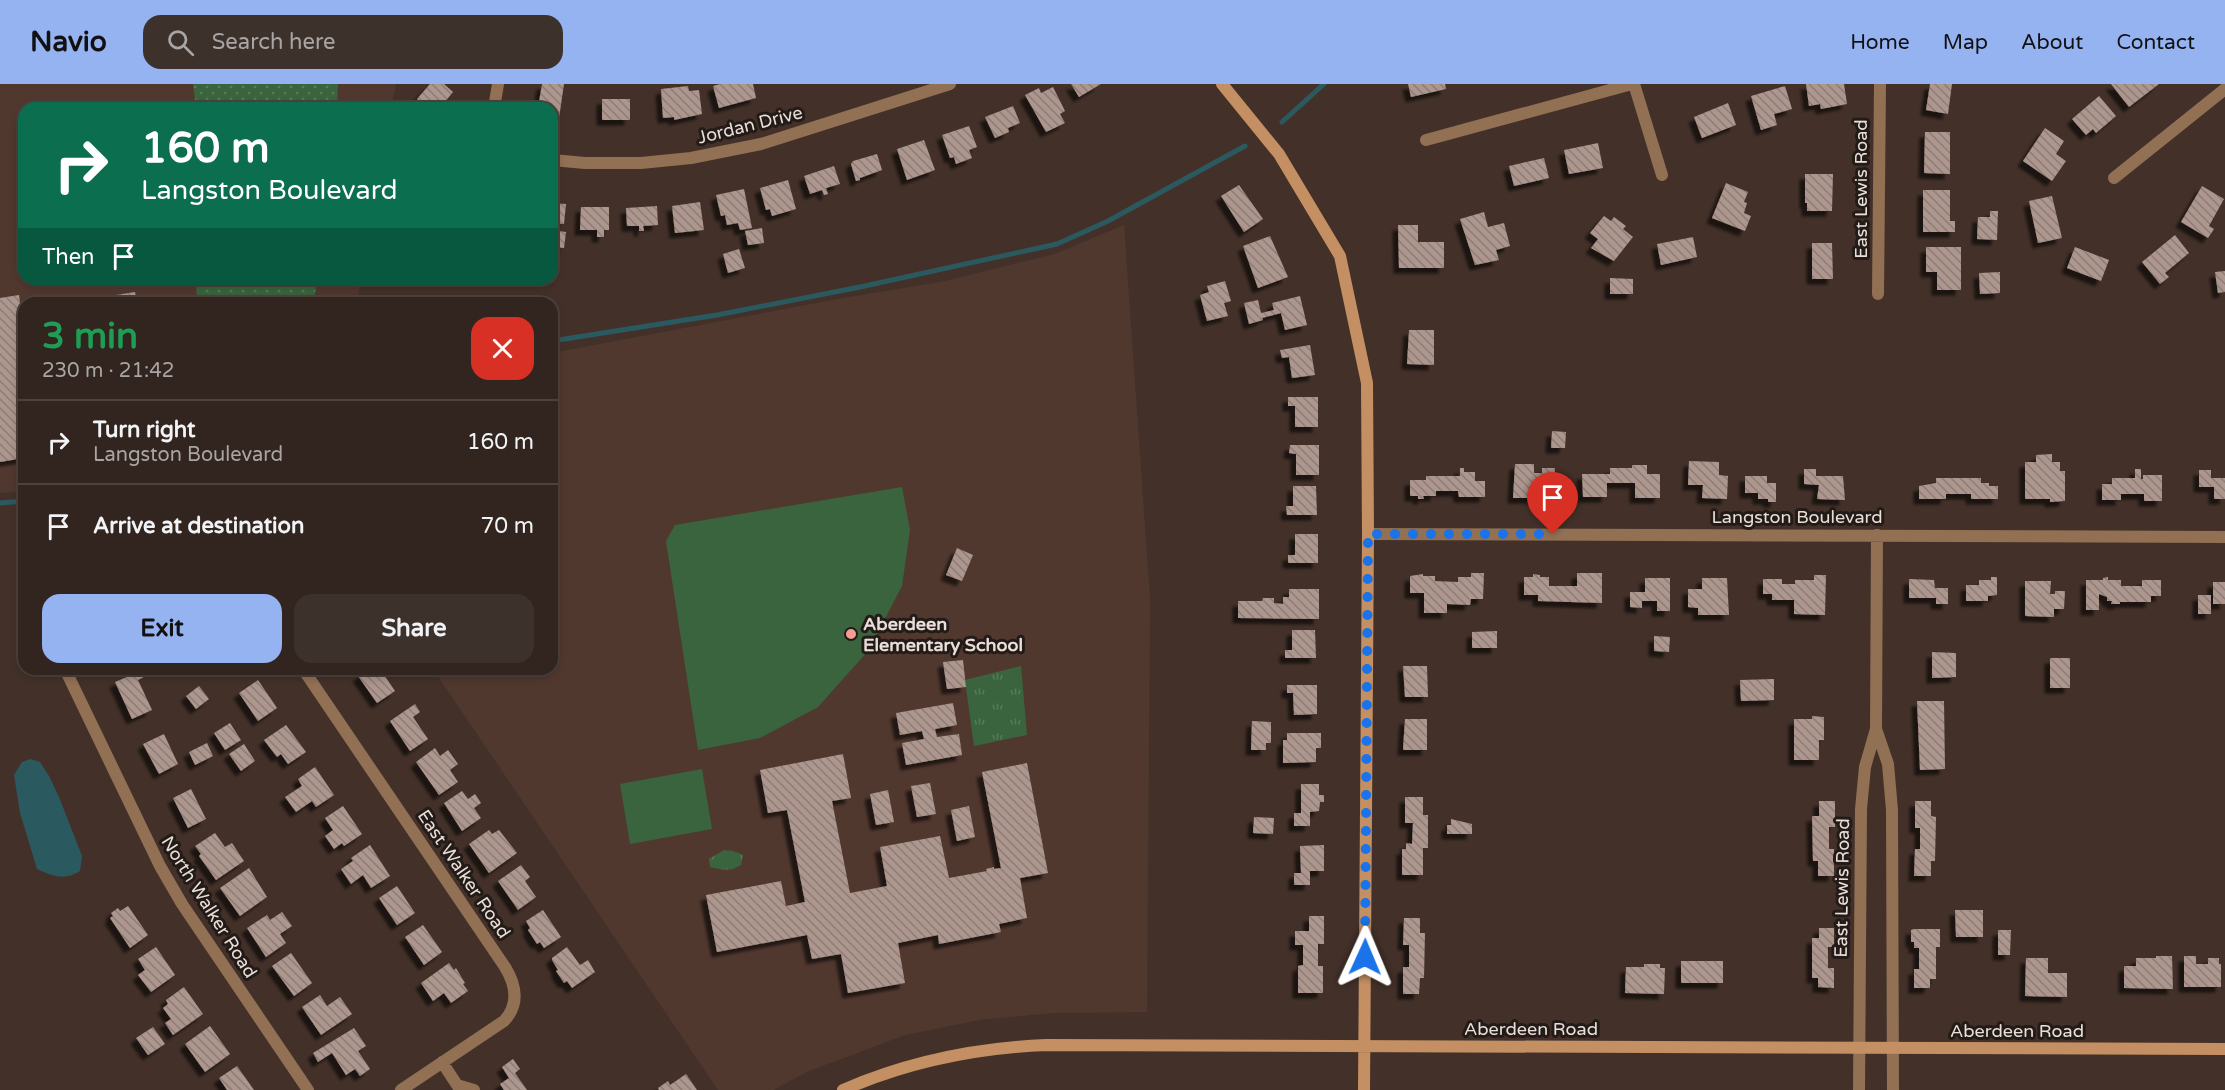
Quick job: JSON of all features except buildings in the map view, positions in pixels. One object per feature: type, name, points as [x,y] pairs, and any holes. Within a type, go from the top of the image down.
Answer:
[{"type":"main road","points":[[1222,84],[1279,154],[1340,256],[1367,383],[1364,1090]]},
{"type":"main road","name":"Aberdeen Road","points":[[843,1090],[891,1071],[924,1062],[1022,1046],[1100,1044],[2225,1049]]},
{"type":"street","points":[[495,102],[498,84]]},
{"type":"street","name":"Jordan Drive","points":[[558,160],[641,163],[691,158],[761,144],[950,84]]},
{"type":"street","points":[[1426,140],[1633,84],[1662,175]]},
{"type":"street","name":"East Lewis Road","points":[[1878,294],[1880,84]]},
{"type":"street","points":[[2114,178],[2225,89]]},
{"type":"street","name":"Langston Boulevard","points":[[1368,534],[2225,537]]},
{"type":"street","name":"East Lewis Road","points":[[1858,1090],[1861,809],[1865,767],[1876,729],[1877,535]]},
{"type":"street","name":"North Walker Road","points":[[68,675],[160,866],[182,904],[308,1090]]},
{"type":"street","name":"East Walker Road","points":[[307,675],[513,980],[516,996],[509,1016],[442,1062]]},
{"type":"street","name":"East Lewis Road","points":[[1876,729],[1888,764],[1892,810],[1893,1090]]},
{"type":"street","points":[[401,1090],[442,1062],[456,1087],[474,1090]]},
{"type":"shaded area","points":[[0,84],[396,84],[392,102],[18,102],[18,285],[360,285],[358,297],[18,297],[18,492],[0,493]]},
{"type":"shaded area","name":"Aberdeen Elementary School","points":[[1124,225],[1150,599],[1147,1012],[1052,1013],[979,1020],[905,1035],[809,1071],[773,1090],[718,1090],[437,675],[558,675],[558,352],[941,282],[1055,254]]},
{"type":"green space","points":[[193,84],[338,84],[337,102],[195,102]]},
{"type":"green space","points":[[196,285],[316,285],[315,297],[197,297]]},
{"type":"green space","points":[[902,487],[910,530],[902,586],[868,651],[818,707],[760,738],[698,750],[666,541],[675,525]]},
{"type":"green space","points":[[1021,666],[1027,735],[974,746],[965,680]]},
{"type":"green space","points":[[702,769],[712,829],[630,844],[620,784]]},
{"type":"green space","points":[[724,850],[743,855],[741,865],[724,870],[710,867],[709,859]]},
{"type":"water","points":[[30,759],[40,762],[49,776],[82,856],[80,871],[69,876],[48,874],[37,869],[20,813],[14,775],[22,762]]},
{"type":"waterway","points":[[1282,122],[1324,84]]},
{"type":"waterway","points":[[558,340],[717,315],[860,287],[1057,244],[1108,221],[1245,146]]},
{"type":"waterway","points":[[0,503],[18,502]]},
{"type":"place","name":"Aberdeen Elementary School","points":[[851,634]]},
{"type":"route","points":[[1365,957],[1368,534],[1553,534]]}]
